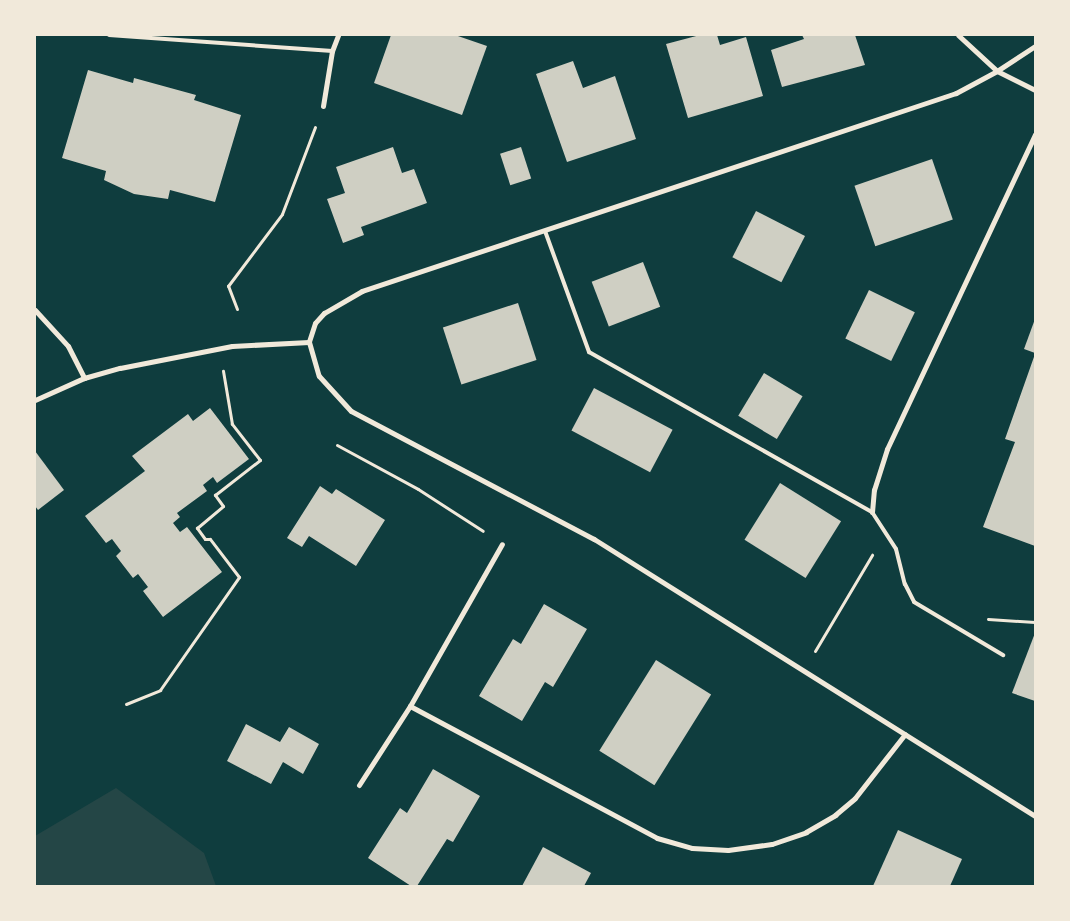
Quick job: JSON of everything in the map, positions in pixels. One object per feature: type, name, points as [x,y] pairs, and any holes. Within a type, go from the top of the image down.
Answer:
[{"type":"street","points":[[324,106],[332,51],[338,35]]},
{"type":"street","points":[[958,35],[997,72],[1035,90]]},
{"type":"street","points":[[1035,46],[997,72],[956,93],[362,291],[324,314],[315,323],[309,342],[319,376],[351,411],[594,539],[1035,816]]},
{"type":"street","points":[[872,512],[874,490],[886,449],[1035,134]]},
{"type":"street","points":[[35,310],[68,346],[84,378]]},
{"type":"street","points":[[35,400],[84,378],[232,346],[309,342]]},
{"type":"street","points":[[359,785],[410,706],[502,544]]},
{"type":"street","points":[[410,706],[623,822],[657,838],[692,848],[728,850],[772,844],[806,832],[855,798],[905,734]]},
{"type":"lane","points":[[109,35],[332,51]]},
{"type":"lane","points":[[545,231],[589,352],[872,512],[896,548],[905,584],[914,602],[1003,655]]},
{"type":"path","points":[[237,309],[228,286],[282,214],[324,106]]},
{"type":"path","points":[[126,704],[160,690],[239,577],[210,539],[205,540],[197,528],[224,506],[215,495],[260,460],[232,424],[224,381]]},
{"type":"path","points":[[337,445],[418,489],[502,544]]},
{"type":"path","points":[[815,651],[874,551]]},
{"type":"shaded area","points":[[116,788],[204,853],[216,886],[35,886],[35,836]]},
{"type":"building","points":[[391,35],[455,35],[487,46],[462,115],[374,83]]},
{"type":"building","points":[[700,35],[717,35],[720,45],[746,37],[763,96],[688,118],[666,44]]},
{"type":"building","points":[[802,35],[855,35],[865,65],[782,87],[771,50],[804,39]]},
{"type":"building","points":[[573,61],[583,88],[615,76],[636,139],[567,162],[536,74]]},
{"type":"building","points":[[88,70],[133,83],[134,78],[196,95],[194,100],[241,115],[215,202],[170,190],[168,199],[134,194],[104,180],[106,171],[62,158]]},
{"type":"building","points":[[393,147],[402,173],[414,169],[427,203],[361,227],[364,235],[343,243],[327,199],[345,193],[336,167]]},
{"type":"building","points":[[521,147],[531,178],[510,185],[500,154]]},
{"type":"building","points":[[932,159],[953,220],[875,246],[854,186]]},
{"type":"building","points":[[756,211],[805,236],[781,282],[732,257]]},
{"type":"building","points":[[643,262],[660,307],[609,327],[592,282]]},
{"type":"building","points":[[869,290],[915,312],[891,361],[845,339]]},
{"type":"building","points":[[518,303],[537,360],[461,384],[443,327]]},
{"type":"building","points":[[1035,319],[1035,353],[1024,349]]},
{"type":"building","points":[[1035,354],[1035,546],[983,527],[1015,442],[1005,439]]},
{"type":"building","points":[[764,373],[803,396],[777,439],[738,416]]},
{"type":"building","points":[[594,388],[673,430],[650,472],[571,430]]},
{"type":"building","points":[[210,408],[249,459],[217,483],[213,477],[203,485],[207,491],[177,513],[180,517],[173,523],[180,532],[187,527],[222,572],[163,617],[143,591],[148,587],[138,574],[133,578],[116,556],[121,551],[112,539],[106,543],[85,516],[145,471],[132,456],[188,414],[193,421]]},
{"type":"building","points":[[35,451],[64,490],[38,510],[35,506]]},
{"type":"building","points":[[780,483],[841,521],[806,578],[744,540]]},
{"type":"building","points":[[320,486],[332,494],[336,489],[385,520],[356,566],[309,536],[302,547],[287,538]]},
{"type":"building","points":[[544,604],[587,629],[553,687],[545,682],[522,721],[479,696],[513,639],[521,644]]},
{"type":"building","points":[[1035,633],[1035,701],[1012,693]]},
{"type":"building","points":[[656,660],[711,694],[654,785],[599,751]]},
{"type":"building","points":[[246,724],[280,742],[289,727],[319,744],[303,774],[283,762],[271,784],[227,761]]},
{"type":"building","points":[[433,769],[480,796],[453,842],[447,839],[417,886],[411,886],[368,858],[400,808],[407,813]]},
{"type":"building","points":[[898,830],[962,859],[950,886],[873,886]]},
{"type":"building","points":[[543,847],[591,873],[584,886],[522,886]]}]
